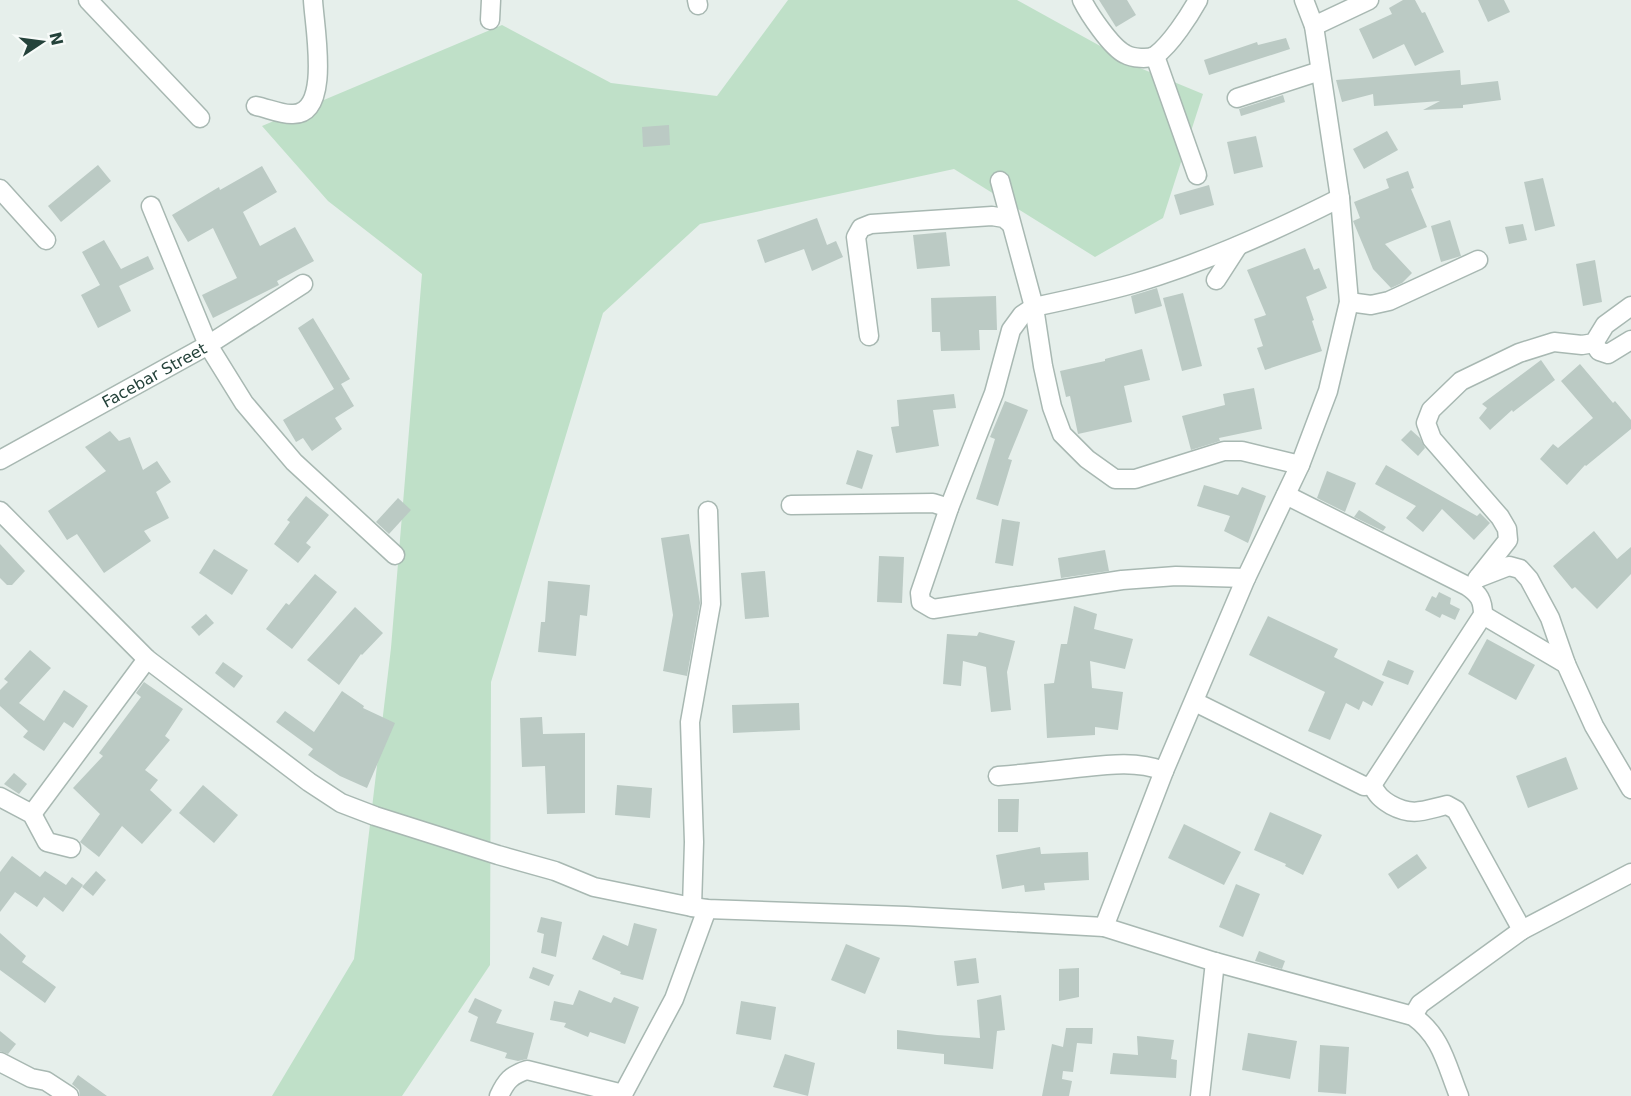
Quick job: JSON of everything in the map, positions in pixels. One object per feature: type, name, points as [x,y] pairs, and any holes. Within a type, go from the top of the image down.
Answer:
[{"type":"street","points":[[88,0],[200,118]]},
{"type":"street","points":[[256,106],[293,114],[306,111],[313,101],[319,76],[313,0]]},
{"type":"street","points":[[490,20],[491,0]]},
{"type":"street","points":[[1082,0],[1104,32],[1125,54],[1143,58],[1155,56],[1185,23],[1198,0]]},
{"type":"street","points":[[1104,927],[1164,771],[1246,578],[1300,465],[1328,391],[1349,302],[1340,198],[1314,26],[1304,0]]},
{"type":"street","points":[[1314,26],[1369,0]]},
{"type":"street","points":[[1155,56],[1197,175]]},
{"type":"street","points":[[1237,98],[1320,71]]},
{"type":"street","points":[[1000,181],[1034,308],[1052,408],[1062,434],[1087,459],[1115,479],[1136,479],[1224,451],[1242,451],[1300,465]]},
{"type":"street","points":[[0,189],[46,240]]},
{"type":"street","points":[[1246,578],[1176,576],[1122,580],[933,609],[921,602],[920,593],[949,508],[994,393],[1011,330],[1022,315],[1034,308],[1133,283],[1238,246],[1286,226],[1340,198]]},
{"type":"street","points":[[151,206],[208,345],[244,403],[294,462],[395,555]]},
{"type":"street","points":[[869,336],[856,237],[861,228],[872,224],[992,216],[1004,218],[1010,223]]},
{"type":"street","points":[[1216,280],[1238,246]]},
{"type":"street","points":[[1349,302],[1371,305],[1389,301],[1478,260]]},
{"type":"street","name":"Facebar Street","points":[[0,460],[208,345],[303,284]]},
{"type":"street","points":[[1472,582],[1508,540],[1507,529],[1500,517],[1432,439],[1426,423],[1431,410],[1461,381],[1519,353],[1554,342],[1582,345],[1594,343],[1605,325],[1631,306]]},
{"type":"street","points":[[1594,343],[1599,351],[1608,354],[1631,340]]},
{"type":"street","points":[[1195,702],[1364,786],[1372,785],[1482,615],[1483,603],[1472,582],[1286,495]]},
{"type":"street","points":[[791,505],[933,503],[949,508]]},
{"type":"street","points":[[0,511],[147,659],[309,782],[341,803],[431,834],[555,871],[594,887],[699,908],[1104,927],[1215,962],[1413,1016],[1427,1026],[1437,1040],[1459,1096]]},
{"type":"street","points":[[499,1096],[506,1082],[516,1074],[527,1070],[622,1095],[674,999],[699,908],[694,842],[690,722],[711,604],[708,511]]},
{"type":"street","points":[[1472,582],[1509,566],[1520,569],[1529,579],[1550,618],[1566,663],[1594,726],[1631,789]]},
{"type":"street","points":[[1482,615],[1525,642],[1566,663]]},
{"type":"street","points":[[32,814],[147,659]]},
{"type":"street","points":[[998,776],[1132,764],[1150,766],[1164,771]]},
{"type":"street","points":[[1372,785],[1378,797],[1410,813],[1447,805],[1456,810],[1522,930]]},
{"type":"street","points":[[0,797],[32,814],[47,842],[71,848]]},
{"type":"street","points":[[1413,1016],[1420,1004],[1522,930],[1631,873]]},
{"type":"street","points":[[1200,1096],[1215,962]]},
{"type":"street","points":[[0,1062],[31,1078],[46,1081],[69,1096]]},
{"type":"green space","points":[[788,0],[1017,0],[1140,68],[1203,94],[1163,218],[1095,257],[954,169],[700,224],[603,313],[491,682],[490,965],[402,1096],[272,1096],[354,959],[391,648],[422,274],[328,201],[262,126],[502,25],[611,83],[717,96]]},
{"type":"building","points":[[1099,0],[1127,0],[1136,15],[1116,27]]},
{"type":"building","points":[[1403,0],[1415,0],[1422,13],[1425,12],[1444,52],[1415,66],[1404,44],[1373,59],[1359,29],[1392,14],[1389,8]]},
{"type":"building","points":[[1478,0],[1504,0],[1510,12],[1488,22]]},
{"type":"building","points":[[1286,38],[1290,49],[1209,75],[1204,60],[1257,42],[1258,45]]},
{"type":"building","points":[[1460,70],[1461,85],[1498,81],[1501,100],[1463,105],[1463,108],[1423,110],[1440,101],[1374,106],[1373,94],[1342,102],[1336,80]]},
{"type":"building","points":[[1283,95],[1285,102],[1241,116],[1239,109]]},
{"type":"building","points":[[669,125],[670,145],[643,147],[642,127]]},
{"type":"building","points":[[1387,131],[1398,150],[1364,169],[1353,149]]},
{"type":"building","points":[[1256,136],[1263,167],[1234,174],[1227,142]]},
{"type":"building","points":[[98,165],[111,181],[61,222],[48,206]]},
{"type":"building","points":[[262,166],[277,192],[243,212],[260,246],[295,227],[314,261],[277,281],[279,285],[213,318],[202,295],[237,278],[213,228],[188,242],[172,215],[219,187],[220,190]]},
{"type":"building","points":[[1408,171],[1414,188],[1411,189],[1427,227],[1385,244],[1412,273],[1402,283],[1391,288],[1373,269],[1353,221],[1360,218],[1354,202],[1389,188],[1386,179]]},
{"type":"building","points":[[1543,178],[1555,226],[1535,231],[1524,182]]},
{"type":"building","points":[[1209,185],[1214,205],[1180,215],[1174,195]]},
{"type":"building","points":[[817,218],[827,245],[836,241],[843,257],[812,271],[804,249],[765,263],[757,240]]},
{"type":"building","points":[[1450,220],[1461,256],[1441,262],[1431,226]]},
{"type":"building","points":[[1523,224],[1527,240],[1509,244],[1505,227]]},
{"type":"building","points":[[946,232],[950,266],[917,269],[913,235]]},
{"type":"building","points":[[104,240],[121,269],[148,256],[154,269],[119,286],[131,311],[98,328],[81,295],[100,285],[82,252]]},
{"type":"building","points":[[1305,248],[1314,270],[1319,268],[1327,288],[1306,297],[1322,351],[1265,370],[1257,348],[1263,346],[1254,319],[1266,315],[1247,270]]},
{"type":"building","points":[[1595,260],[1602,302],[1583,306],[1576,264]]},
{"type":"building","points":[[1157,288],[1162,306],[1135,314],[1131,296]]},
{"type":"building","points":[[1183,293],[1202,366],[1182,371],[1163,298]]},
{"type":"building","points":[[996,296],[997,330],[979,330],[980,350],[941,351],[940,332],[932,332],[931,298]]},
{"type":"building","points":[[313,318],[350,379],[341,384],[354,406],[335,418],[342,429],[312,451],[303,438],[296,442],[283,420],[334,389],[298,328]]},
{"type":"building","points":[[1142,349],[1150,380],[1124,386],[1132,422],[1078,434],[1070,396],[1066,397],[1060,371],[1105,361],[1105,359]]},
{"type":"building","points":[[1541,360],[1555,380],[1513,412],[1512,410],[1490,430],[1479,418],[1487,408],[1482,404]]},
{"type":"building","points":[[1580,364],[1613,403],[1615,401],[1631,420],[1631,429],[1585,465],[1567,485],[1540,459],[1553,444],[1558,448],[1593,418],[1561,381]]},
{"type":"building","points":[[1254,388],[1262,429],[1219,438],[1220,441],[1191,450],[1182,416],[1225,405],[1223,394]]},
{"type":"building","points":[[954,394],[956,408],[933,410],[939,446],[896,453],[891,427],[899,426],[897,400]]},
{"type":"building","points":[[1005,401],[1028,410],[1008,459],[1012,460],[998,506],[976,499],[995,439],[990,437]]},
{"type":"building","points":[[1411,430],[1420,438],[1425,448],[1418,456],[1401,440]]},
{"type":"building","points":[[110,431],[119,441],[130,437],[143,470],[157,461],[171,482],[156,492],[169,518],[144,531],[151,541],[104,573],[77,534],[67,540],[48,511],[106,471],[85,447]]},
{"type":"building","points":[[857,450],[873,455],[862,489],[846,484]]},
{"type":"building","points":[[1386,465],[1477,516],[1480,513],[1490,523],[1474,540],[1442,509],[1423,532],[1406,518],[1416,506],[1375,484]]},
{"type":"building","points":[[1327,471],[1356,483],[1345,512],[1317,498]]},
{"type":"building","points":[[1204,485],[1238,495],[1242,487],[1266,496],[1248,543],[1224,531],[1230,516],[1197,506]]},
{"type":"building","points":[[306,496],[329,515],[306,543],[311,547],[298,563],[274,544],[290,522],[287,520]]},
{"type":"building","points":[[398,498],[411,510],[389,534],[376,522]]},
{"type":"building","points":[[1359,510],[1386,527],[1383,531],[1354,517]]},
{"type":"building","points":[[1002,519],[1020,522],[1013,566],[995,563]]},
{"type":"building","points":[[1594,531],[1617,559],[1631,547],[1631,574],[1597,609],[1575,587],[1572,589],[1553,566]]},
{"type":"building","points":[[689,534],[700,603],[687,676],[663,671],[673,615],[661,538]]},
{"type":"building","points":[[0,544],[25,571],[12,585],[7,585],[0,578]]},
{"type":"building","points":[[214,549],[248,570],[232,595],[199,573]]},
{"type":"building","points":[[1105,550],[1109,571],[1061,578],[1058,558]]},
{"type":"building","points":[[879,556],[904,557],[902,603],[877,602]]},
{"type":"building","points":[[765,571],[769,617],[745,619],[741,573]]},
{"type":"building","points":[[315,574],[337,592],[292,649],[266,629],[286,603],[289,605]]},
{"type":"building","points":[[548,581],[590,585],[587,616],[580,615],[576,656],[538,652],[541,622],[545,622]]},
{"type":"building","points":[[1439,592],[1451,598],[1450,604],[1460,609],[1455,620],[1442,614],[1440,618],[1425,610],[1432,596],[1436,598]]},
{"type":"building","points":[[1074,606],[1097,614],[1094,629],[1133,639],[1125,669],[1090,661],[1092,688],[1123,692],[1118,730],[1095,727],[1095,735],[1047,738],[1044,684],[1054,683],[1061,644],[1067,644]]},
{"type":"building","points":[[355,607],[383,633],[361,654],[339,685],[307,660]]},
{"type":"building","points":[[206,614],[214,623],[199,636],[191,627]]},
{"type":"building","points":[[1268,616],[1338,649],[1334,657],[1384,682],[1372,706],[1363,701],[1359,710],[1346,703],[1330,740],[1308,731],[1325,692],[1249,655]]},
{"type":"building","points":[[979,632],[1015,641],[1007,672],[1011,710],[991,712],[986,667],[963,661],[961,686],[943,684],[947,634],[977,636]]},
{"type":"building","points":[[1487,639],[1535,665],[1516,700],[1468,674]]},
{"type":"building","points":[[30,650],[51,668],[19,703],[44,721],[64,690],[88,706],[73,728],[64,722],[44,751],[23,737],[28,731],[0,706],[0,690],[8,682],[4,679]]},
{"type":"building","points":[[1388,660],[1414,671],[1408,685],[1382,675]]},
{"type":"building","points":[[223,662],[243,676],[234,688],[215,673]]},
{"type":"building","points":[[144,682],[183,709],[165,736],[170,740],[145,770],[158,780],[150,790],[172,810],[142,844],[122,826],[99,857],[80,842],[100,814],[73,788],[103,756],[99,753],[141,697],[136,693]]},
{"type":"building","points":[[342,691],[364,706],[363,708],[395,723],[367,788],[340,776],[308,755],[313,749],[276,722],[285,711],[314,732]]},
{"type":"building","points":[[799,703],[800,730],[733,733],[732,705]]},
{"type":"building","points":[[542,717],[543,734],[585,733],[585,813],[547,814],[545,766],[522,767],[520,718]]},
{"type":"building","points":[[1566,757],[1578,789],[1528,808],[1516,776]]},
{"type":"building","points":[[14,773],[27,784],[19,794],[4,784]]},
{"type":"building","points":[[203,785],[238,815],[214,843],[179,813]]},
{"type":"building","points":[[617,785],[652,788],[650,818],[615,815]]},
{"type":"building","points":[[998,799],[1019,799],[1018,832],[998,832]]},
{"type":"building","points":[[1270,812],[1322,835],[1303,875],[1285,866],[1286,864],[1254,850]]},
{"type":"building","points":[[1184,824],[1241,852],[1224,885],[1168,858]]},
{"type":"building","points":[[1040,847],[1041,854],[1088,852],[1089,880],[1044,883],[1045,890],[1025,892],[1024,885],[1002,889],[996,855]]},
{"type":"building","points":[[1417,854],[1427,868],[1398,889],[1388,874]]},
{"type":"building","points":[[12,856],[40,877],[45,871],[66,885],[72,877],[83,885],[63,912],[44,897],[37,907],[15,892],[0,912],[0,872]]},
{"type":"building","points":[[96,871],[106,880],[93,896],[82,887]]},
{"type":"building","points":[[1236,884],[1260,894],[1243,937],[1219,927]]},
{"type":"building","points":[[541,917],[562,922],[556,957],[541,953],[544,934],[537,932]]},
{"type":"building","points":[[634,923],[657,929],[643,980],[620,974],[621,972],[592,959],[603,935],[628,946]]},
{"type":"building","points":[[0,933],[26,956],[22,962],[56,987],[45,1003],[0,970]]},
{"type":"building","points":[[846,944],[880,958],[865,994],[831,980]]},
{"type":"building","points":[[1259,951],[1285,961],[1282,969],[1255,961]]},
{"type":"building","points":[[976,958],[979,983],[957,986],[954,961]]},
{"type":"building","points":[[533,967],[554,975],[549,986],[529,978]]},
{"type":"building","points":[[1079,968],[1079,997],[1059,1001],[1059,969]]},
{"type":"building","points":[[579,990],[611,1003],[614,997],[639,1007],[625,1044],[590,1032],[588,1037],[564,1027],[566,1023],[550,1020],[554,1001],[573,1005]]},
{"type":"building","points":[[1001,995],[1005,1030],[997,1031],[993,1069],[944,1064],[944,1054],[897,1049],[897,1030],[980,1038],[977,1000]]},
{"type":"building","points":[[475,998],[502,1010],[496,1023],[534,1033],[527,1059],[518,1061],[505,1058],[507,1053],[470,1041],[478,1017],[468,1012]]},
{"type":"building","points":[[741,1001],[776,1007],[771,1040],[736,1034]]},
{"type":"building","points":[[1066,1028],[1093,1028],[1092,1044],[1077,1043],[1073,1072],[1063,1071],[1062,1079],[1072,1081],[1069,1096],[1042,1096],[1052,1044],[1063,1047]]},
{"type":"building","points":[[0,1031],[16,1044],[8,1054],[0,1051]]},
{"type":"building","points":[[1248,1033],[1297,1041],[1290,1079],[1242,1070]]},
{"type":"building","points":[[1137,1036],[1174,1040],[1171,1059],[1177,1060],[1176,1078],[1110,1074],[1113,1053],[1138,1055]]},
{"type":"building","points":[[1320,1045],[1349,1047],[1346,1094],[1318,1092]]},
{"type":"building","points":[[785,1054],[815,1063],[808,1096],[773,1087]]},
{"type":"building","points":[[78,1075],[107,1096],[80,1096],[79,1090],[72,1084]]}]
